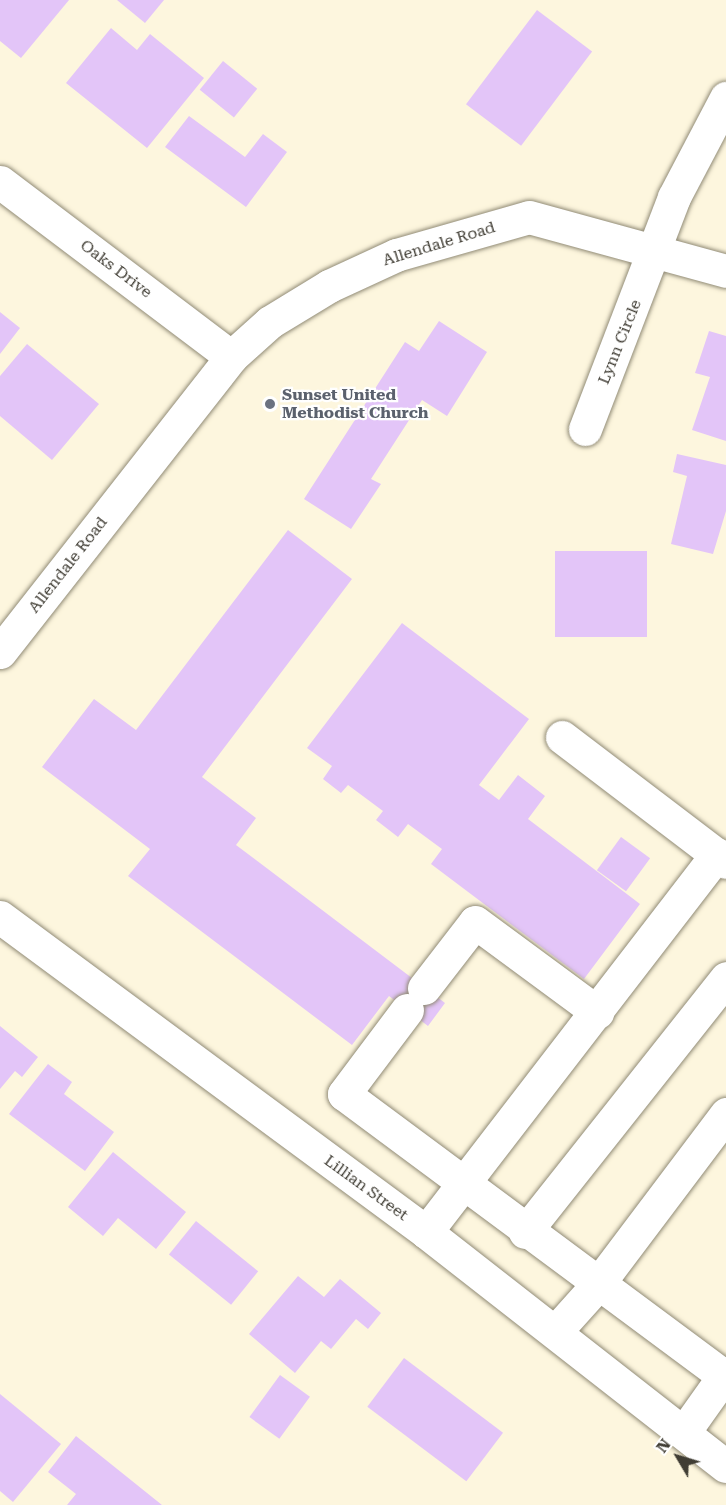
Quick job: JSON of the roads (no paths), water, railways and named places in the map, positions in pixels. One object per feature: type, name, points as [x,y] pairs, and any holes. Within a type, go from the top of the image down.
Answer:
[{"type":"street","points":[[726,98],[674,197],[656,255],[726,271]]},
{"type":"street","name":"Oaks Drive","points":[[0,182],[231,357]]},
{"type":"street","name":"Allendale Road","points":[[0,652],[231,357],[270,322],[357,273],[396,255],[529,217],[656,255]]},
{"type":"street","name":"Lynn Circle","points":[[585,429],[656,255]]},
{"type":"street","points":[[426,1232],[464,1188],[597,1012],[721,858],[562,737]]},
{"type":"street","name":"Lillian Street","points":[[0,917],[426,1232],[726,1466]]},
{"type":"street","points":[[597,1012],[475,922],[344,1094],[464,1188],[725,1374],[684,1432]]},
{"type":"street","points":[[525,1232],[726,978]]},
{"type":"street","points":[[555,1332],[598,1284],[726,1114]]},
{"type":"place","name":"Sunset United Methodist Church","points":[[270,404]]}]
